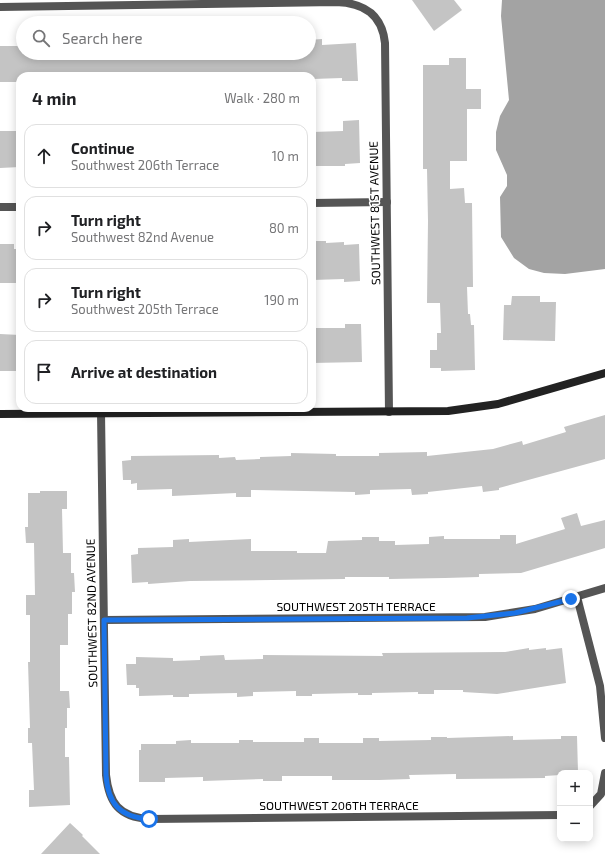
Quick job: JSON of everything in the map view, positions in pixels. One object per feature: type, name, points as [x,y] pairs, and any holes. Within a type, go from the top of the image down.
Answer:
[{"type":"street","name":"SOUTHWEST 81ST AVENUE","points":[[0,7],[336,2],[358,6],[375,16],[383,30],[385,43],[389,412]]},
{"type":"street","points":[[316,203],[387,202]]},
{"type":"street","points":[[0,207],[16,207]]},
{"type":"street","points":[[0,414],[101,412],[448,411],[481,407],[519,398],[605,373]]},
{"type":"street","name":"SOUTHWEST 82ND AVENUE","points":[[101,412],[106,775],[109,795],[120,810]]},
{"type":"street","name":"SOUTHWEST 205TH TERRACE","points":[[104,620],[467,618],[515,613],[605,588]]},
{"type":"street","points":[[577,597],[600,686],[605,738]]},
{"type":"street","points":[[593,803],[601,794],[605,773]]},
{"type":"street","name":"SOUTHWEST 206TH TERRACE","points":[[120,810],[132,816],[149,819],[557,815]]},
{"type":"shaded area","points":[[502,0],[605,0],[605,269],[565,274],[544,273],[529,269],[514,258],[501,237],[500,197],[507,186],[507,175],[496,150],[496,132],[500,116],[509,100],[501,16]]},
{"type":"building","points":[[412,0],[454,0],[462,10],[434,31]]},
{"type":"building","points":[[316,39],[322,39],[322,45],[356,43],[358,81],[342,81],[342,78],[316,79],[316,72],[16,72],[16,82],[0,82],[0,46],[16,46],[16,60],[316,60]]},
{"type":"building","points":[[449,58],[466,58],[466,89],[481,89],[481,109],[467,109],[467,161],[450,161],[450,189],[464,188],[465,203],[472,203],[473,287],[467,287],[468,314],[470,314],[471,325],[474,325],[475,370],[441,371],[441,368],[430,368],[430,350],[437,350],[437,333],[441,333],[440,303],[427,303],[428,221],[427,169],[423,169],[423,65],[449,65]]},
{"type":"building","points":[[359,120],[360,163],[345,164],[345,166],[316,166],[316,132],[343,131],[343,121]]},
{"type":"building","points":[[0,131],[16,131],[16,167],[0,168]]},
{"type":"building","points":[[316,241],[326,241],[326,243],[344,242],[344,245],[359,244],[360,281],[344,282],[344,279],[316,280]]},
{"type":"building","points":[[0,244],[14,244],[14,249],[16,249],[16,283],[0,283]]},
{"type":"building","points":[[512,296],[540,296],[540,302],[556,302],[555,341],[503,340],[504,305],[511,305]]},
{"type":"building","points":[[345,324],[361,324],[362,362],[316,363],[316,328],[345,328]]},
{"type":"building","points":[[0,334],[16,335],[16,371],[0,371]]},
{"type":"building","points":[[605,415],[605,459],[499,488],[499,490],[483,492],[482,486],[428,492],[428,494],[412,495],[411,489],[370,490],[370,494],[355,495],[355,492],[251,490],[251,497],[236,497],[236,493],[172,496],[172,489],[137,490],[137,483],[131,484],[131,480],[123,480],[122,461],[131,460],[131,456],[219,455],[219,458],[235,457],[236,460],[260,459],[260,457],[291,456],[291,453],[336,454],[336,456],[379,456],[379,453],[427,452],[427,456],[493,449],[522,441],[523,445],[566,432],[564,427]]},
{"type":"building","points":[[40,491],[67,491],[67,509],[62,509],[63,553],[71,553],[71,573],[74,573],[75,592],[72,592],[72,614],[68,614],[68,645],[60,645],[60,691],[69,691],[70,708],[67,708],[65,757],[69,757],[70,805],[29,807],[29,790],[34,790],[32,743],[28,743],[28,728],[30,728],[28,662],[30,662],[30,615],[26,615],[26,595],[35,595],[34,543],[26,543],[25,527],[28,527],[28,493],[40,493]]},
{"type":"building","points":[[577,513],[581,526],[605,520],[605,548],[521,573],[479,574],[479,577],[445,578],[389,579],[389,577],[345,577],[345,579],[190,581],[148,584],[148,582],[132,583],[131,555],[138,554],[138,548],[173,547],[173,540],[189,539],[189,542],[251,539],[251,551],[297,551],[297,553],[326,553],[328,541],[362,540],[362,537],[379,537],[379,541],[395,541],[395,545],[429,544],[429,537],[444,536],[444,539],[500,539],[500,535],[516,535],[516,544],[565,529],[561,518]]},
{"type":"building","points":[[529,648],[529,650],[546,648],[546,650],[562,648],[566,683],[497,694],[463,692],[463,690],[434,690],[434,694],[418,694],[418,692],[372,693],[372,695],[358,695],[358,693],[312,694],[312,696],[296,696],[296,691],[253,692],[253,696],[237,697],[237,693],[189,694],[189,697],[173,697],[173,695],[139,696],[139,688],[136,688],[136,685],[127,685],[126,664],[136,664],[136,657],[173,658],[173,661],[200,660],[200,656],[224,655],[225,660],[263,659],[263,655],[383,656],[382,653],[505,652]]},
{"type":"building","points":[[513,736],[513,740],[561,739],[561,736],[577,736],[578,770],[557,770],[557,775],[545,776],[545,778],[456,779],[456,774],[409,775],[410,779],[379,780],[332,780],[332,776],[282,776],[282,781],[263,781],[263,779],[203,781],[203,777],[165,778],[165,782],[139,782],[139,750],[141,750],[141,744],[176,744],[176,741],[191,740],[191,743],[239,743],[239,740],[253,740],[253,742],[304,742],[304,738],[319,738],[319,743],[363,743],[363,738],[379,738],[379,741],[431,740],[431,737]]},
{"type":"building","points":[[70,823],[83,835],[82,836],[100,854],[41,854]]},
{"type":"route","points":[[149,819],[140,819],[125,813],[115,805],[109,795],[106,775],[104,620],[467,618],[515,613],[556,604],[571,599]]}]
